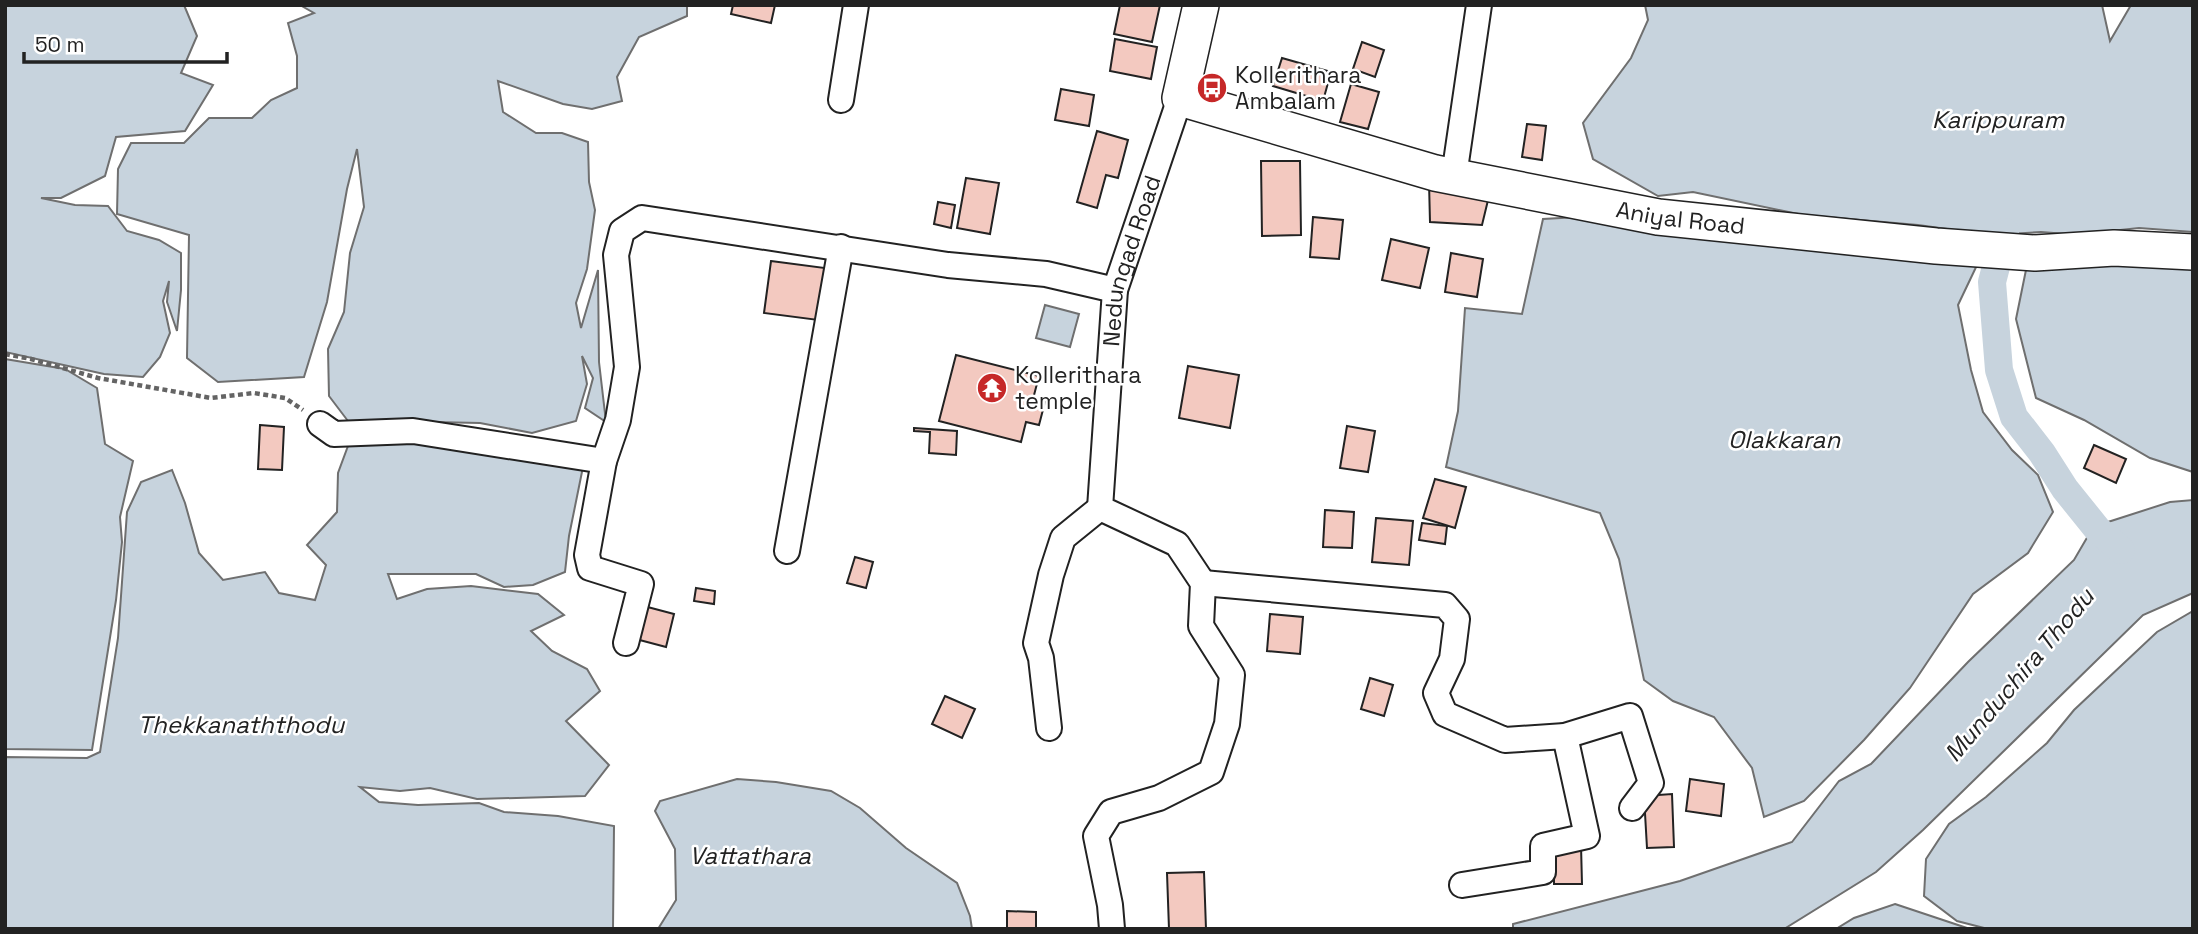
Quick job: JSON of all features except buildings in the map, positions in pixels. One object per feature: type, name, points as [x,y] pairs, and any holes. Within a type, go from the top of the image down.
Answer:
[{"type":"main road","name":"Nedungad Road","points":[[1180,98],[1201,5]]},
{"type":"main road","name":"Aniyal Road","points":[[1180,98],[1454,176],[1658,217],[1936,246],[2035,253],[2101,249],[2193,252]]},
{"type":"street","points":[[841,100],[856,5]]},
{"type":"street","points":[[1454,176],[1479,5]]},
{"type":"street","name":"Nedungad Road","points":[[1100,508],[1115,290],[1180,98]]},
{"type":"street","points":[[626,643],[641,584],[590,568],[587,555],[604,461],[618,420],[627,367],[616,255],[622,231],[642,218],[948,265],[1046,274],[1115,290]]},
{"type":"street","points":[[786,551],[841,247]]},
{"type":"street","points":[[320,424],[334,434],[428,432],[604,461]]},
{"type":"street","points":[[1049,728],[1041,658],[1036,643],[1051,575],[1063,538],[1100,508],[1177,544],[1203,583],[1201,626],[1232,675],[1227,724],[1211,772],[1159,798],[1111,812],[1096,836],[1112,929]]},
{"type":"street","points":[[1203,583],[1445,605],[1457,619],[1452,659],[1436,693],[1445,713],[1505,740],[1565,736],[1630,716],[1651,783],[1632,808]]},
{"type":"street","points":[[1462,885],[1543,872],[1543,846],[1587,836],[1565,736]]},
{"type":"path","points":[[5,354],[98,378],[211,398],[254,393],[285,398],[320,424]]},
{"type":"water","points":[[5,5],[184,5],[197,36],[181,73],[213,85],[185,131],[116,137],[105,176],[61,198],[41,198],[75,205],[108,206],[127,231],[159,240],[181,253],[177,331],[167,302],[169,281],[163,301],[170,333],[160,357],[143,377],[104,374],[5,352]]},
{"type":"water","name":"Thekkanaththodu","points":[[300,5],[687,5],[687,16],[639,37],[617,77],[622,101],[592,109],[563,104],[498,81],[503,112],[536,133],[562,133],[588,142],[589,182],[595,210],[587,269],[576,303],[581,328],[598,270],[599,362],[606,422],[585,408],[593,378],[582,356],[587,384],[576,421],[532,433],[480,423],[432,422],[584,462],[569,536],[565,572],[533,585],[504,587],[476,574],[388,574],[397,599],[427,589],[471,586],[538,594],[564,615],[531,631],[552,651],[587,669],[600,691],[566,721],[609,765],[585,796],[477,799],[430,788],[400,791],[360,787],[379,802],[418,805],[479,803],[504,812],[558,816],[614,826],[613,929],[5,929],[5,757],[87,758],[100,752],[118,638],[127,512],[141,482],[172,470],[185,503],[199,553],[223,580],[265,572],[279,593],[315,600],[326,565],[307,545],[337,512],[338,473],[348,446],[407,442],[351,425],[329,396],[328,349],[344,312],[350,253],[364,207],[357,149],[347,189],[327,302],[304,377],[218,382],[187,358],[189,235],[117,214],[118,169],[131,143],[184,143],[209,118],[252,118],[271,100],[297,88],[297,56],[288,23],[314,13]]},
{"type":"water","name":"Karippuram","points":[[1645,5],[2102,5],[2110,41],[2131,5],[2193,5],[2193,232],[2139,228],[2110,231],[2193,267],[2193,472],[2150,458],[2084,420],[2036,398],[2016,319],[2027,265],[2079,235],[2041,232],[1991,235],[1918,225],[1803,215],[1693,192],[1658,196],[1593,159],[1583,123],[1631,58],[1648,20]]},
{"type":"water","name":"Olakkaran","points":[[1615,215],[1978,263],[1958,305],[1971,370],[1983,412],[2012,450],[2038,475],[2053,512],[2028,553],[1973,594],[1910,688],[1864,740],[1804,801],[1764,817],[1752,768],[1714,717],[1673,701],[1644,680],[1619,559],[1600,513],[1446,467],[1458,411],[1465,308],[1522,314],[1543,219]]},
{"type":"water","points":[[1045,305],[1079,314],[1070,347],[1036,338]]},
{"type":"water","name":"Thekkanaththodu","points":[[5,359],[65,369],[97,388],[105,444],[133,461],[120,517],[122,542],[116,600],[92,750],[5,749]]},
{"type":"water","name":"Munduchira Thodu","points":[[2193,500],[2193,593],[2143,615],[1923,830],[1876,872],[1784,929],[1513,929],[1513,924],[1680,881],[1792,842],[1839,781],[1871,764],[1968,662],[2074,560],[2088,536],[2108,522],[2170,502]]},
{"type":"water","points":[[2193,611],[2193,929],[1988,929],[1957,921],[1924,896],[1926,859],[1949,824],[1986,797],[2047,743],[2074,710],[2157,632]]},
{"type":"water","name":"Vattathara","points":[[737,779],[831,791],[860,808],[906,848],[957,883],[970,916],[972,929],[658,929],[676,900],[675,849],[655,811],[660,801]]},
{"type":"water","points":[[1895,904],[1970,929],[1836,929],[1854,918]]},
{"type":"waterway","points":[[2005,232],[1992,282],[1999,370],[2014,417],[2065,489],[2098,530],[2121,550]]},
{"type":"place","name":"Kollerithara Ambalam","points":[[1212,88]]},
{"type":"place","name":"Kollerithara temple","points":[[992,388]]}]
